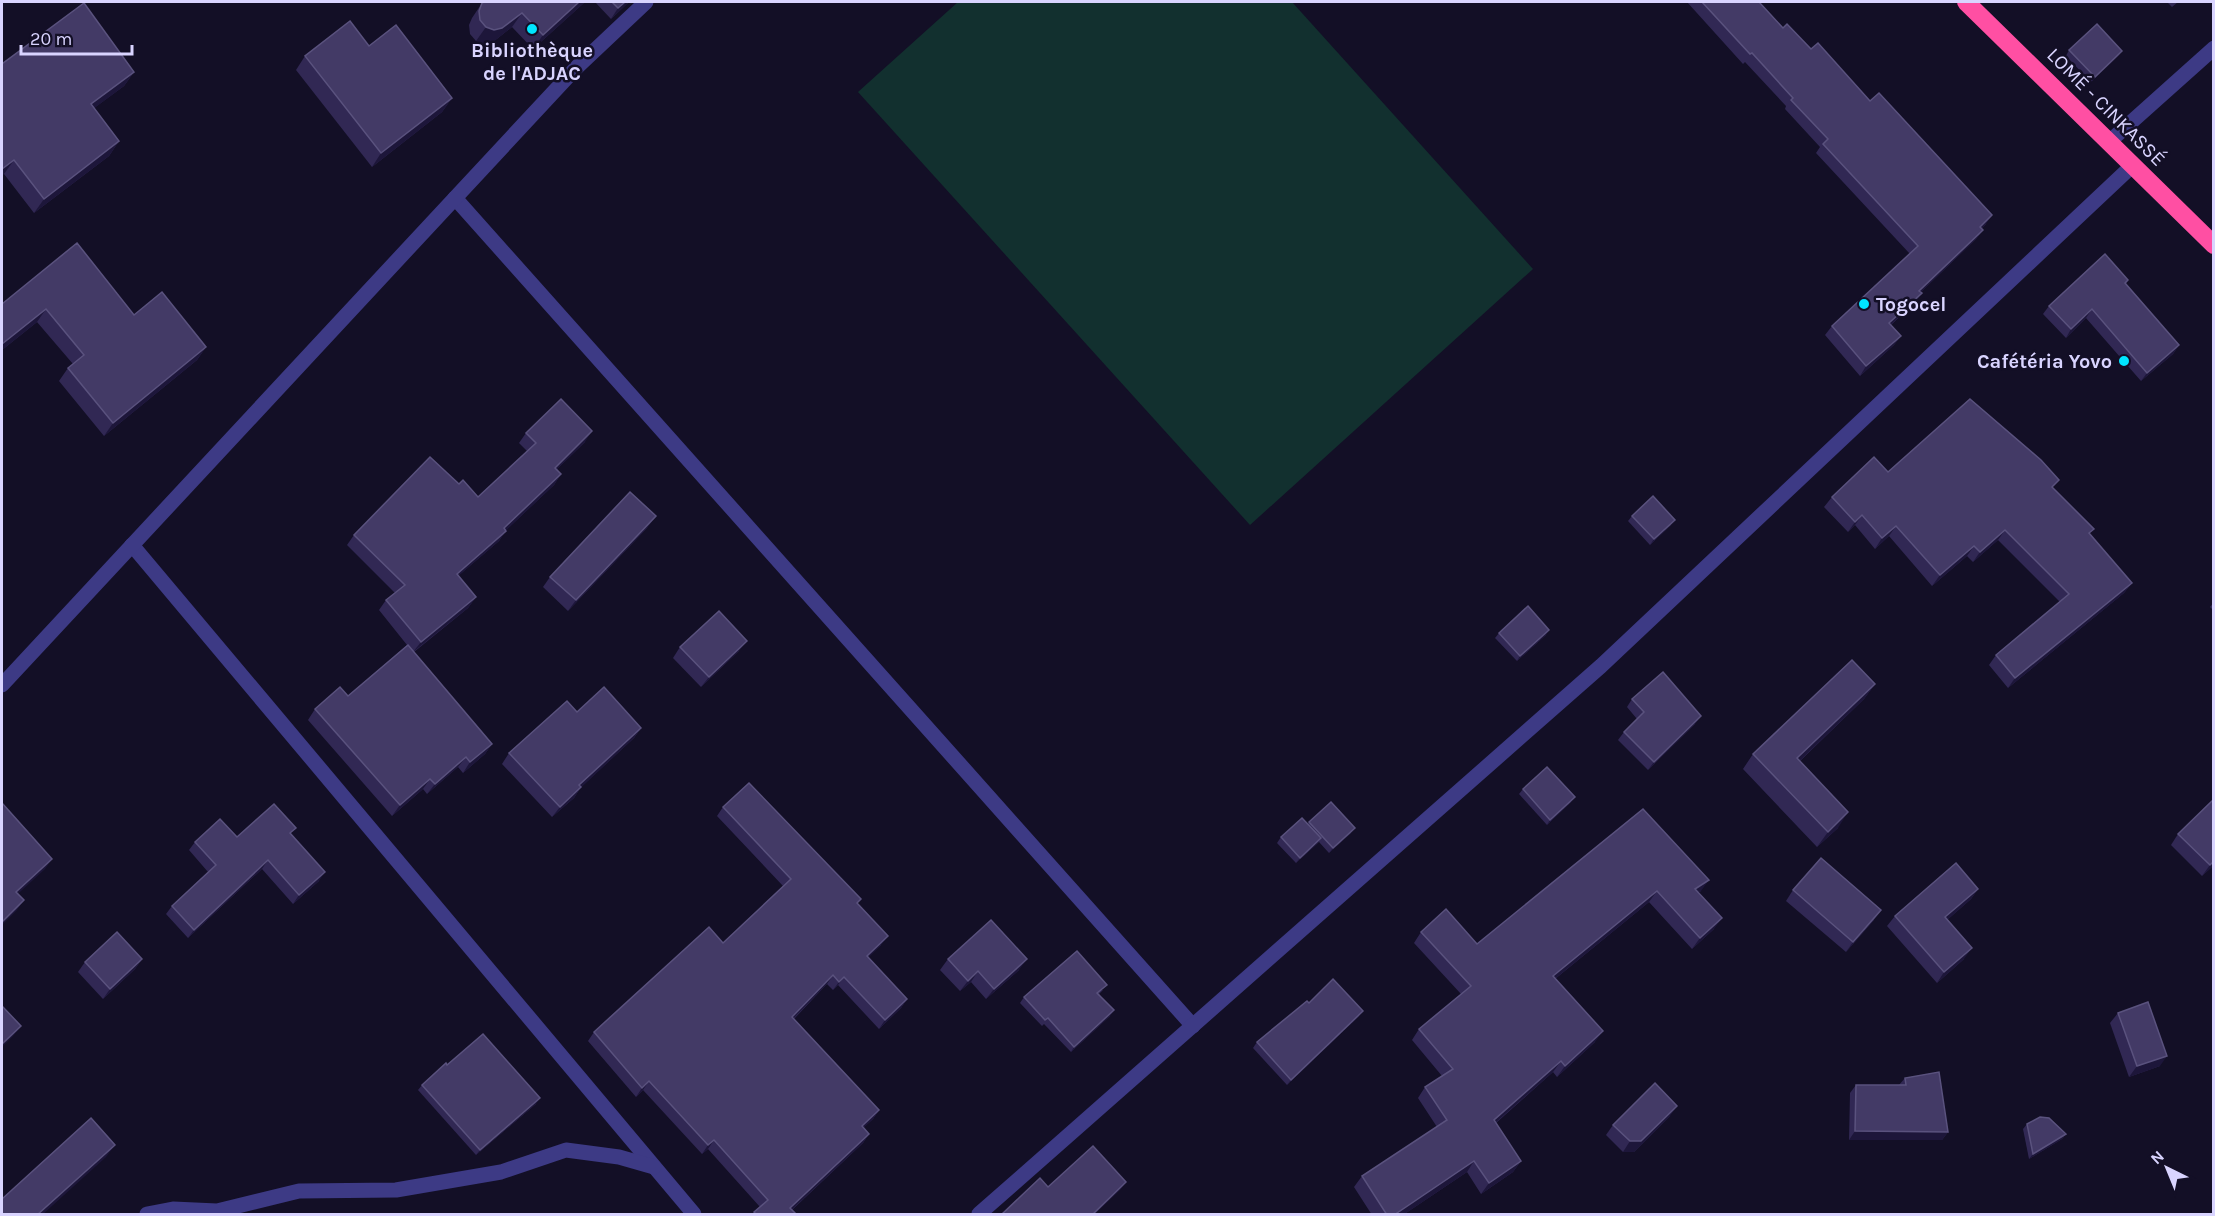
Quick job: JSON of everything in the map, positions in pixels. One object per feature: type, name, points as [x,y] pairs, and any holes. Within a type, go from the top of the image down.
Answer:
[{"type":"highway","name":"LOMÉ - CINKASSÉ","points":[[1966,2],[2214,245]]},
{"type":"street","points":[[2,686],[576,68],[646,2]]},
{"type":"street","points":[[2109,142],[2214,48]]},
{"type":"street","points":[[979,1215],[1601,666],[2133,165]]},
{"type":"street","points":[[455,198],[1193,1026]]},
{"type":"street","points":[[132,545],[694,1215]]},
{"type":"street","points":[[147,1215],[173,1209],[217,1211],[299,1191],[396,1190],[501,1172],[566,1150],[619,1157],[654,1167]]},
{"type":"green space","points":[[958,2],[1292,2],[1533,269],[1250,525],[858,92]]},
{"type":"building","points":[[484,2],[579,2],[543,35],[522,13],[502,28],[494,30],[486,27],[480,20],[479,11]]},
{"type":"building","points":[[612,2],[625,2],[618,8]]},
{"type":"building","points":[[1702,2],[1759,2],[1783,28],[1787,24],[1811,49],[1818,43],[1870,101],[1879,93],[1992,215],[1980,227],[1983,230],[1919,291],[1922,293],[1889,323],[1901,336],[1866,366],[1832,326],[1918,246],[1823,144],[1828,139],[1791,100],[1793,98]]},
{"type":"building","points":[[84,3],[134,72],[91,104],[119,141],[44,199],[14,160],[2,169],[2,64]]},
{"type":"building","points":[[350,21],[369,46],[396,25],[452,98],[381,153],[305,56]]},
{"type":"building","points":[[2097,24],[2122,51],[2095,77],[2069,50]]},
{"type":"building","points":[[77,243],[134,315],[162,292],[206,347],[113,423],[68,368],[84,355],[46,309],[2,344],[2,304]]},
{"type":"building","points":[[2105,254],[2128,280],[2125,283],[2179,345],[2147,373],[2092,309],[2071,329],[2049,306]]},
{"type":"building","points":[[561,399],[592,431],[555,468],[561,474],[504,528],[506,531],[457,574],[476,597],[421,642],[386,600],[405,585],[354,535],[430,457],[459,484],[463,480],[478,497],[536,443],[526,433]]},
{"type":"building","points":[[1970,399],[2041,460],[2059,480],[2052,487],[2094,529],[2089,533],[2132,583],[2015,678],[1996,655],[2069,594],[2005,530],[1980,552],[1974,546],[1940,575],[1896,526],[1882,538],[1862,515],[1855,522],[1832,497],[1874,457],[1888,472]]},
{"type":"building","points":[[630,492],[656,516],[576,600],[550,577]]},
{"type":"building","points":[[1653,496],[1675,520],[1654,539],[1632,516]]},
{"type":"building","points":[[1528,606],[1549,630],[1520,656],[1499,633]]},
{"type":"building","points":[[719,611],[747,641],[709,677],[680,647]]},
{"type":"building","points":[[408,645],[492,744],[470,762],[466,757],[435,784],[430,779],[400,805],[315,709],[340,687],[348,696]]},
{"type":"building","points":[[1852,660],[1875,684],[1797,758],[1848,812],[1828,832],[1753,754]]},
{"type":"building","points":[[1663,672],[1701,716],[1654,762],[1624,732],[1644,712],[1632,699]]},
{"type":"building","points":[[604,687],[641,728],[579,785],[581,787],[560,807],[509,753],[567,701],[577,712]]},
{"type":"building","points":[[1547,767],[1575,797],[1550,820],[1523,789]]},
{"type":"building","points":[[749,783],[861,899],[857,903],[888,936],[867,956],[907,999],[885,1020],[844,977],[839,982],[833,975],[792,1017],[879,1110],[862,1126],[869,1134],[790,1208],[795,1213],[794,1215],[757,1215],[754,1212],[768,1200],[714,1140],[708,1145],[649,1081],[642,1088],[594,1032],[709,927],[723,943],[791,879],[723,807]]},
{"type":"building","points":[[2214,799],[2214,861],[2210,865],[2178,834]]},
{"type":"building","points":[[1331,802],[1355,828],[1333,848],[1309,822]]},
{"type":"building","points":[[2,803],[52,859],[16,892],[24,900],[2,922]]},
{"type":"building","points":[[274,804],[296,828],[290,833],[325,872],[299,895],[268,860],[194,930],[172,906],[216,865],[195,842],[220,819],[237,837]]},
{"type":"building","points":[[1643,809],[1709,880],[1695,889],[1722,918],[1700,938],[1657,891],[1553,976],[1603,1031],[1565,1066],[1561,1061],[1494,1120],[1521,1161],[1489,1183],[1474,1161],[1394,1215],[1387,1215],[1362,1176],[1447,1120],[1425,1087],[1453,1069],[1419,1029],[1471,986],[1421,932],[1446,909],[1477,944]]},
{"type":"building","points":[[1302,818],[1321,838],[1300,858],[1281,837]]},
{"type":"building","points":[[1821,858],[1881,910],[1853,942],[1793,890]]},
{"type":"building","points":[[1956,863],[1978,889],[1945,917],[1972,948],[1944,972],[1895,916]]},
{"type":"building","points":[[991,920],[1027,959],[994,989],[978,971],[968,981],[948,959]]},
{"type":"building","points":[[117,932],[142,959],[110,989],[85,962]]},
{"type":"building","points":[[1077,951],[1107,985],[1097,993],[1114,1010],[1074,1047],[1048,1018],[1045,1020],[1024,997]]},
{"type":"building","points":[[1333,979],[1363,1011],[1291,1080],[1257,1042],[1307,1001],[1309,1003]]},
{"type":"building","points":[[2148,1002],[2167,1056],[2137,1066],[2118,1013]]},
{"type":"building","points":[[2,1006],[21,1026],[2,1044]]},
{"type":"building","points":[[483,1034],[540,1098],[480,1150],[422,1085]]},
{"type":"building","points":[[1939,1072],[1948,1132],[1855,1131],[1856,1085],[1906,1085],[1905,1078]]},
{"type":"building","points":[[1655,1083],[1677,1106],[1641,1141],[1630,1141],[1613,1125]]},
{"type":"building","points":[[2040,1117],[2049,1118],[2066,1134],[2033,1154],[2027,1124]]},
{"type":"building","points":[[91,1118],[115,1145],[37,1215],[2,1215],[2,1199]]},
{"type":"building","points":[[1093,1146],[1126,1182],[1092,1215],[1001,1215],[1040,1178],[1048,1187]]},
{"type":"place","name":"Bibliothèque de l'ADJAC","points":[[532,29]]},
{"type":"place","name":"Togocel","points":[[1864,304]]},
{"type":"place","name":"Cafétéria Yovo","points":[[2124,361]]}]
